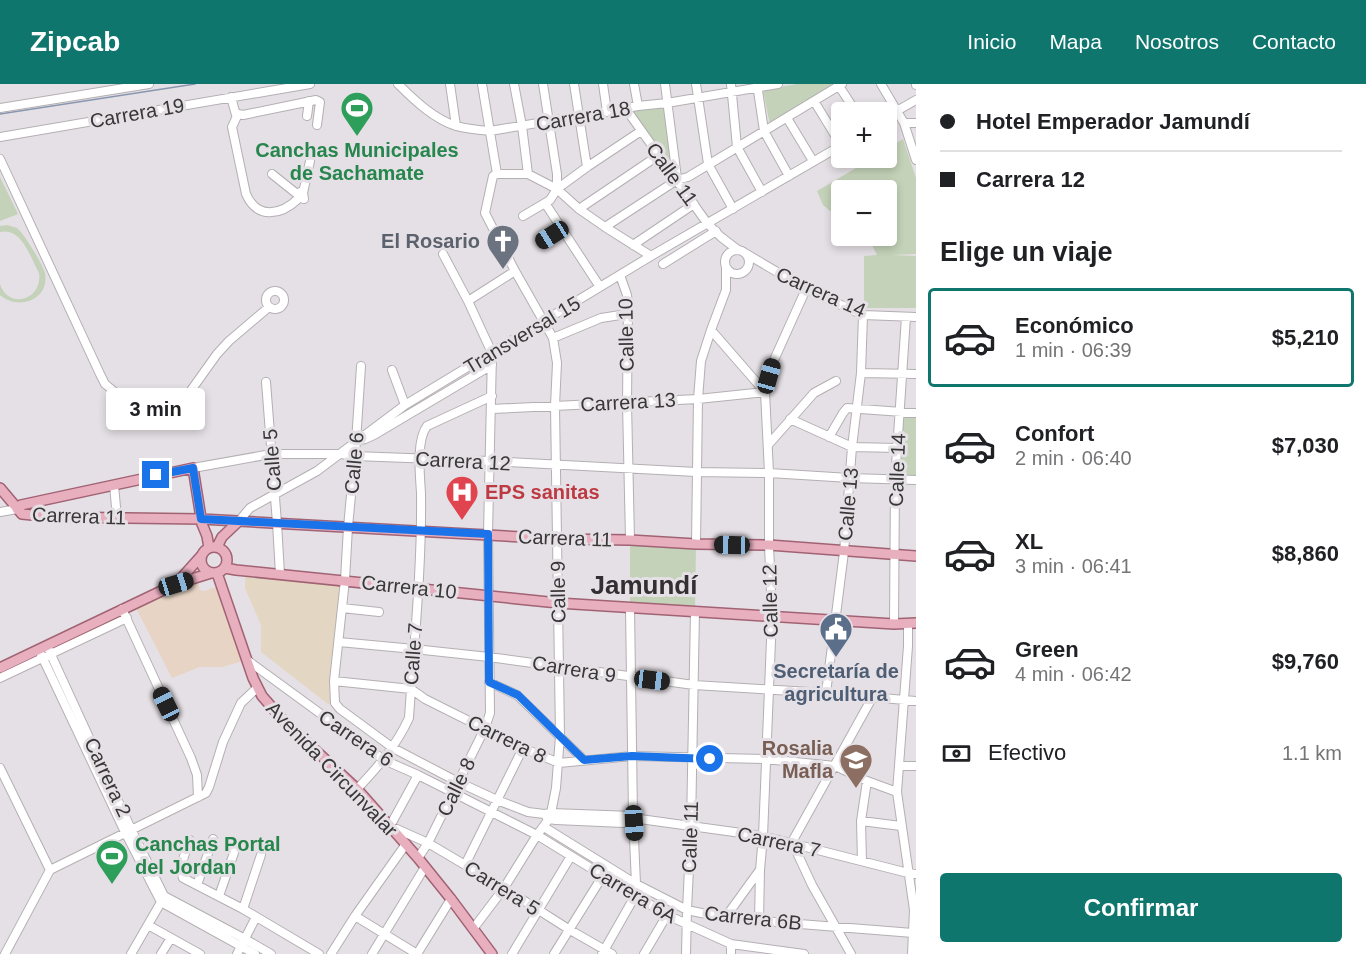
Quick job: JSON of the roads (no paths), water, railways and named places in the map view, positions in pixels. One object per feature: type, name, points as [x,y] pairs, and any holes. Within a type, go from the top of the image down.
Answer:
[{"type":"main road","name":"Carrera 12","points":[[17,509],[21,505],[193,468]]},
{"type":"main road","points":[[193,468],[201,519],[210,549]]},
{"type":"main road","points":[[0,488],[17,509]]},
{"type":"main road","name":"Carrera 11","points":[[17,509],[22,514],[52,517],[239,520],[558,539],[768,545],[916,556]]},
{"type":"main road","name":"Carrera 10","points":[[176,584],[239,520]]},
{"type":"main road","points":[[210,549],[225,552],[227,556],[227,564],[219,571],[203,568],[201,559],[210,549]]},
{"type":"main road","name":"Carrera 10","points":[[0,668],[45,651],[124,614],[176,584],[219,571],[236,570],[558,603],[894,624],[912,623]]},
{"type":"main road","name":"Avenida Circunvalar","points":[[219,571],[229,598],[233,623],[257,688],[269,705],[357,789],[390,825],[451,899],[492,954]]},
{"type":"main road","name":"Avenida Circunvalar","points":[[486,945],[500,954]]},
{"type":"street","name":"Carrera 19","points":[[0,108],[149,84]]},
{"type":"street","name":"Carrera 19","points":[[0,137],[310,84]]},
{"type":"street","points":[[450,84],[456,126]]},
{"type":"street","name":"Calle 9","points":[[473,929],[504,888],[544,827],[558,763],[560,736],[555,406],[557,363],[553,338],[485,213],[495,175],[482,84]]},
{"type":"street","points":[[514,84],[528,174],[552,196],[579,209],[651,256]]},
{"type":"street","name":"Calle 10","points":[[543,84],[557,174],[552,196],[562,229],[600,287]]},
{"type":"street","points":[[574,84],[586,167]]},
{"type":"street","points":[[603,84],[607,112]]},
{"type":"street","points":[[634,84],[638,106]]},
{"type":"street","points":[[665,84],[677,180]]},
{"type":"street","points":[[696,84],[708,164],[733,209]]},
{"type":"street","name":"Carrera 18","points":[[398,85],[429,111],[456,126],[490,131],[667,103],[731,88],[778,84]]},
{"type":"street","points":[[881,84],[891,102]]},
{"type":"street","points":[[605,227],[677,180],[688,177],[841,85],[850,102]]},
{"type":"street","points":[[758,86],[764,131],[789,176]]},
{"type":"street","points":[[731,88],[737,147],[762,192]]},
{"type":"street","points":[[231,97],[238,117]]},
{"type":"street","points":[[310,161],[299,195],[288,207],[271,213],[260,210],[246,194],[232,127],[238,117],[316,100],[321,102],[317,125]]},
{"type":"street","points":[[897,110],[916,100]]},
{"type":"street","points":[[307,116],[309,101]]},
{"type":"street","points":[[813,101],[831,129]]},
{"type":"street","name":"Calle 11","points":[[626,109],[707,223],[742,251]]},
{"type":"street","points":[[897,112],[904,123],[916,160]]},
{"type":"street","points":[[787,118],[813,161]]},
{"type":"street","points":[[904,123],[916,123]]},
{"type":"street","points":[[523,216],[552,196],[586,167],[641,131]]},
{"type":"street","name":"Transversal 15","points":[[341,454],[405,405],[651,256],[831,151]]},
{"type":"street","points":[[579,209],[659,155]]},
{"type":"street","points":[[0,159],[105,384],[116,393],[165,414],[172,414],[223,347],[269,307]]},
{"type":"street","points":[[272,174],[299,195]]},
{"type":"street","points":[[495,175],[528,174]]},
{"type":"street","points":[[633,245],[694,204]]},
{"type":"street","points":[[541,242],[562,229]]},
{"type":"street","points":[[663,264],[719,234],[725,257],[726,290],[701,361],[696,472],[696,544]]},
{"type":"street","points":[[725,257],[731,251],[742,251],[749,260],[744,271],[726,290]]},
{"type":"street","name":"Carrera 14","points":[[742,251],[806,290],[863,315],[916,317]]},
{"type":"street","points":[[443,254],[492,353]]},
{"type":"street","name":"Carrera 14","points":[[744,271],[764,265]]},
{"type":"street","points":[[726,269],[733,274],[744,271]]},
{"type":"street","points":[[468,301],[515,271]]},
{"type":"street","name":"Calle 10","points":[[620,275],[627,295],[630,540]]},
{"type":"street","name":"Calle 12","points":[[759,921],[772,616],[765,392],[774,360],[806,290]]},
{"type":"street","points":[[553,338],[601,318],[627,314]]},
{"type":"street","name":"Calle 13","points":[[826,693],[844,552],[852,447],[861,373],[863,315]]},
{"type":"street","name":"Calle 14","points":[[894,624],[895,480],[906,317]]},
{"type":"street","points":[[711,330],[765,392]]},
{"type":"street","name":"Calle 8","points":[[418,858],[428,843],[485,728],[489,713],[488,534],[492,353]]},
{"type":"street","points":[[357,441],[374,435],[492,365]]},
{"type":"street","name":"Calle 6","points":[[335,703],[334,681],[357,441],[361,366]]},
{"type":"street","points":[[392,370],[405,405]]},
{"type":"street","points":[[861,373],[916,374]]},
{"type":"street","points":[[768,445],[814,393],[836,381]]},
{"type":"street","name":"Calle 5","points":[[266,382],[280,574]]},
{"type":"street","name":"Carrera 13","points":[[492,409],[698,399],[765,392]]},
{"type":"street","name":"Calle 7","points":[[357,789],[393,748],[409,718],[419,588],[420,458],[424,430],[427,426],[492,396]]},
{"type":"street","points":[[829,437],[847,408],[916,413]]},
{"type":"street","points":[[790,419],[852,447],[898,448]]},
{"type":"street","name":"Carrera 12","points":[[193,468],[271,454],[341,454],[696,472],[916,480]]},
{"type":"street","name":"Carrera 10","points":[[239,520],[250,508],[316,471],[341,454]]},
{"type":"street","points":[[114,485],[117,518]]},
{"type":"street","name":"Carrera 11","points":[[0,512],[17,509]]},
{"type":"street","points":[[342,608],[378,612]]},
{"type":"street","points":[[606,952],[635,896],[636,884],[630,608]]},
{"type":"street","name":"Calle 11","points":[[686,954],[695,611]]},
{"type":"street","points":[[124,614],[191,758],[197,775],[198,797]]},
{"type":"street","points":[[912,623],[897,792],[901,826],[912,873],[914,910],[912,954]]},
{"type":"street","name":"Carrera 9","points":[[339,642],[489,657],[694,686],[826,693],[916,701]]},
{"type":"street","points":[[0,678],[45,651]]},
{"type":"street","name":"Carrera 2","points":[[45,651],[108,776],[128,830],[163,899]]},
{"type":"street","name":"Carrera 6","points":[[247,660],[384,760],[537,835]]},
{"type":"street","name":"Carrera 8","points":[[334,681],[411,689],[425,699],[558,763],[632,756],[765,759],[835,766],[897,792]]},
{"type":"street","points":[[489,682],[518,695],[584,760]]},
{"type":"street","points":[[4,954],[50,870],[206,793],[223,742],[241,703],[257,688]]},
{"type":"street","points":[[851,954],[812,885],[792,842],[872,698]]},
{"type":"street","name":"Carrera 7","points":[[335,703],[393,748],[458,782],[528,812],[636,819],[764,836],[912,873]]},
{"type":"street","points":[[465,864],[523,748]]},
{"type":"street","points":[[900,766],[916,766]]},
{"type":"street","points":[[0,768],[50,870]]},
{"type":"street","points":[[390,825],[418,775]]},
{"type":"street","points":[[862,861],[861,820],[867,781]]},
{"type":"street","points":[[861,820],[901,826]]},
{"type":"street","name":"Carrera 5","points":[[390,825],[465,864],[606,952]]},
{"type":"street","name":"Carrera 6B","points":[[544,827],[636,884],[687,910],[725,918],[914,933]]},
{"type":"street","name":"Carrera 6A","points":[[537,835],[602,877],[687,925],[731,944],[775,952],[804,954]]},
{"type":"street","points":[[197,885],[213,839]]},
{"type":"street","points":[[190,840],[183,860],[181,872],[183,878],[243,909],[319,954]]},
{"type":"street","points":[[331,954],[405,844]]},
{"type":"street","points":[[219,896],[236,847]]},
{"type":"street","points":[[243,909],[261,855]]},
{"type":"street","points":[[512,954],[571,856]]},
{"type":"street","points":[[372,954],[425,867]]},
{"type":"street","points":[[725,918],[760,870]]},
{"type":"street","points":[[554,954],[602,877]]},
{"type":"street","points":[[131,954],[163,899],[255,954]]},
{"type":"street","points":[[355,916],[417,954],[451,899]]},
{"type":"street","points":[[644,954],[667,915]]},
{"type":"street","points":[[241,946],[256,917]]},
{"type":"street","points":[[148,925],[200,954]]},
{"type":"street","points":[[161,954],[171,938]]},
{"type":"street","points":[[731,944],[731,954]]},
{"type":"street","points":[[241,946],[270,954]]},
{"type":"waterway","points":[[0,114],[195,84]]},
{"type":"place","name":"Canchas Municipales de Sachamate","points":[[357,137]]},
{"type":"place","name":"El Rosario","points":[[503,270]]},
{"type":"place","name":"EPS sanitas","points":[[462,521]]},
{"type":"place","name":"Secretaría de agricultura","points":[[836,658]]},
{"type":"place","name":"Rosalia Mafla","points":[[856,789]]},
{"type":"place","name":"Canchas Portal del Jordan","points":[[112,885]]},
{"type":"district","name":"Jamundí","points":[[644,585]]}]
